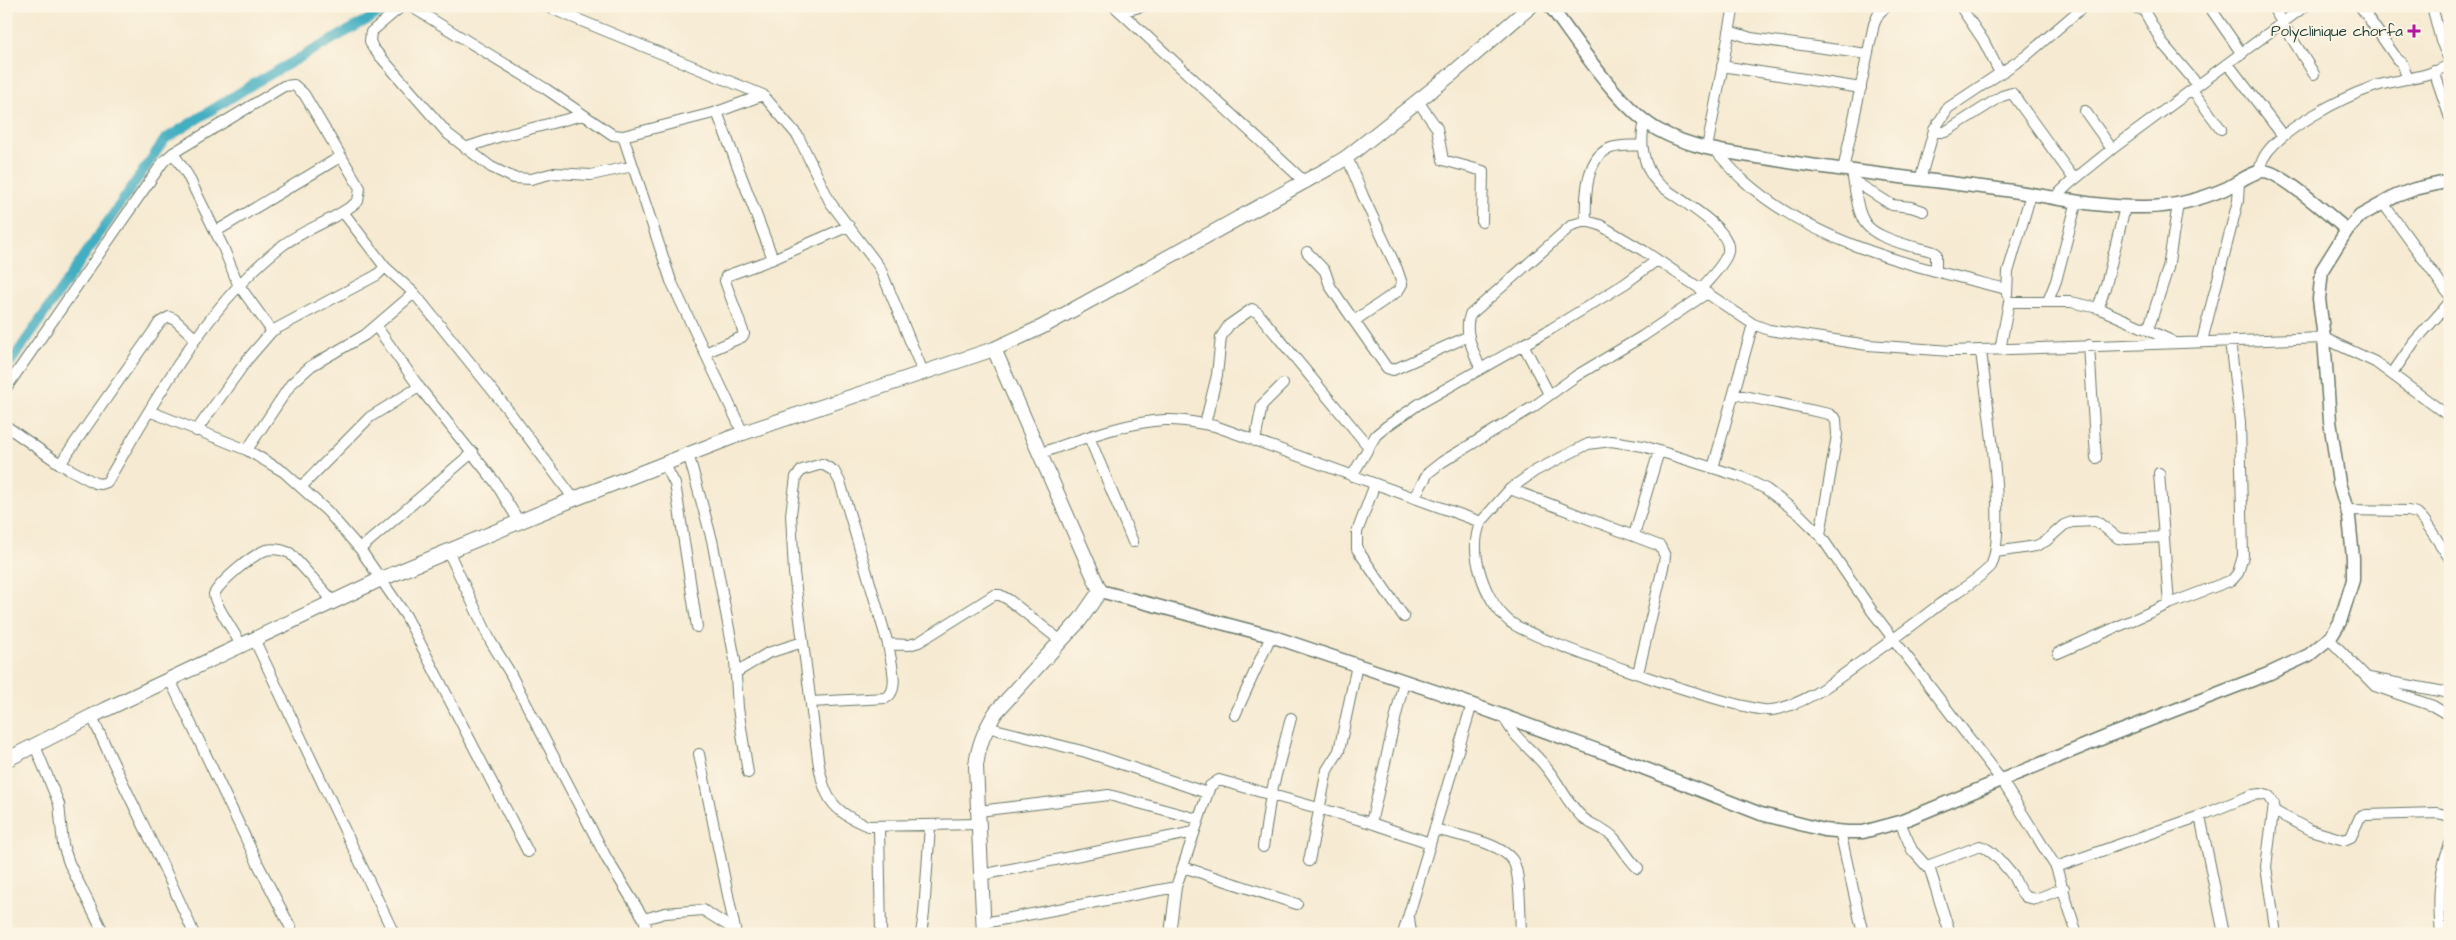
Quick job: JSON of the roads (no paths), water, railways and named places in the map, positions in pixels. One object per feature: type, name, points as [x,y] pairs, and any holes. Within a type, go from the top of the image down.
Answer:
[{"type":"main road","points":[[6,760],[92,716],[255,641],[380,580],[688,453],[994,349],[1042,327],[1118,283],[1306,183],[1347,157],[1531,6]]},
{"type":"main road","points":[[984,928],[976,766],[978,747],[986,727],[1018,686],[1080,620],[1100,591],[1038,454],[994,349]]},
{"type":"street","points":[[402,6],[371,32],[370,41],[373,48],[448,134],[491,167],[514,178],[531,180],[554,173],[591,175],[633,166]]},
{"type":"street","points":[[410,6],[546,89],[613,135],[623,136],[716,112],[763,95]]},
{"type":"street","points":[[545,6],[763,95],[798,136],[830,202],[880,268],[923,372]]},
{"type":"street","points":[[1118,9],[1143,6]]},
{"type":"street","points":[[1550,6],[1621,98],[1645,122],[1659,130],[1711,149],[1850,175],[1920,180],[2125,207],[2159,207],[2178,204],[2219,191],[2260,172],[2272,173],[2303,194],[2346,230]]},
{"type":"street","points":[[1711,149],[1722,66],[1734,6]]},
{"type":"street","points":[[1960,6],[1983,40],[2000,73]]},
{"type":"street","points":[[1920,180],[1934,130],[1948,108],[2052,36],[2084,6]]},
{"type":"street","points":[[2124,6],[2143,9],[2163,44],[2195,88],[2221,129]]},
{"type":"street","points":[[2209,6],[2242,54]]},
{"type":"street","points":[[2272,6],[2314,74]]},
{"type":"street","points":[[2055,197],[2074,179],[2112,149],[2305,6]]},
{"type":"street","points":[[2360,6],[2397,59],[2402,63],[2408,79]]},
{"type":"street","points":[[2260,172],[2263,158],[2283,136],[2313,116],[2342,100],[2373,87],[2434,71],[2450,63],[2441,41],[2432,6]]},
{"type":"street","points":[[1118,9],[1306,183]]},
{"type":"street","points":[[1882,9],[1867,54],[1850,175],[1858,210],[1867,227],[1880,235],[1936,253],[1936,271]]},
{"type":"street","points":[[1729,31],[1751,38],[1867,54]]},
{"type":"street","points":[[2228,64],[2283,136]]},
{"type":"street","points":[[1722,66],[1861,88]]},
{"type":"street","points":[[2434,71],[2450,118]]},
{"type":"street","points":[[6,388],[163,162],[174,153],[284,86],[294,86],[304,94],[360,188],[358,201],[343,212],[283,245],[238,284],[196,339],[149,411],[107,482],[95,483],[60,464],[6,426]]},
{"type":"street","points":[[1934,130],[1940,133],[1948,130],[2002,96],[2012,93],[2074,179]]},
{"type":"street","points":[[1417,100],[1437,128],[1443,160],[1483,171],[1482,222]]},
{"type":"street","points":[[2084,110],[2112,149]]},
{"type":"street","points":[[716,112],[773,259]]},
{"type":"street","points":[[465,148],[498,137],[583,115]]},
{"type":"street","points":[[1414,498],[1428,472],[1534,407],[1549,394],[1596,363],[1644,336],[1704,291],[1727,255],[1727,246],[1718,231],[1701,214],[1658,184],[1642,145],[1645,122]]},
{"type":"street","points":[[623,136],[671,281],[743,433]]},
{"type":"street","points":[[1586,221],[1588,189],[1597,157],[1610,148],[1642,145]]},
{"type":"street","points":[[1711,149],[1753,188],[1807,224],[1844,242],[1936,271],[2006,289]]},
{"type":"street","points":[[174,153],[187,174],[238,284],[272,332]]},
{"type":"street","points":[[215,232],[340,157]]},
{"type":"street","points":[[1347,157],[1402,284],[1398,291],[1354,321]]},
{"type":"street","points":[[1850,175],[1892,205],[1911,206],[1923,211]]},
{"type":"street","points":[[1100,591],[1270,636],[1472,704],[1761,814],[1798,824],[1840,831],[1863,832],[1900,822],[2108,736],[2268,674],[2309,655],[2329,639],[2340,622],[2353,580],[2350,517],[2346,510],[2339,483],[2330,421],[2319,299],[2320,277],[2324,264],[2346,230],[2360,216],[2382,203],[2414,189],[2450,181]]},
{"type":"street","points":[[2202,342],[2238,202],[2239,182]]},
{"type":"street","points":[[2000,350],[2008,302],[2006,289],[2010,263],[2031,194]]},
{"type":"street","points":[[2048,301],[2056,281],[2077,201]]},
{"type":"street","points":[[2382,203],[2450,296]]},
{"type":"street","points":[[2148,330],[2168,268],[2178,204]]},
{"type":"street","points":[[2098,308],[2106,286],[2125,207]]},
{"type":"street","points":[[343,212],[385,267],[414,292],[506,406],[574,499]]},
{"type":"street","points":[[1480,368],[1469,336],[1467,324],[1469,317],[1480,304],[1572,225],[1586,221],[1600,225],[1754,324],[1792,334],[1868,345],[1981,351],[2089,345],[2324,338],[2352,350],[2392,374],[2450,417]]},
{"type":"street","points":[[705,353],[742,337],[744,334],[725,281],[726,276],[773,259],[849,226]]},
{"type":"street","points":[[1308,252],[1325,271],[1330,286],[1388,368],[1393,370],[1469,336]]},
{"type":"street","points":[[1352,476],[1368,446],[1376,435],[1387,426],[1480,368],[1626,283],[1657,260]]},
{"type":"street","points":[[196,431],[247,360],[272,332],[377,275],[385,267]]},
{"type":"street","points":[[247,450],[291,384],[310,366],[365,335],[414,292]]},
{"type":"street","points":[[2008,302],[2071,302],[2098,308],[2175,342]]},
{"type":"street","points":[[2392,374],[2414,342],[2450,302]]},
{"type":"street","points":[[1205,424],[1217,375],[1221,337],[1229,325],[1252,309],[1258,313],[1368,446]]},
{"type":"street","points":[[60,464],[160,322],[169,317],[174,319],[196,339]]},
{"type":"street","points":[[1714,468],[1754,324]]},
{"type":"street","points":[[376,326],[419,387],[473,452],[495,482],[520,523]]},
{"type":"street","points":[[2058,653],[2169,604],[2232,580],[2242,566],[2240,422],[2230,342]]},
{"type":"street","points":[[1523,344],[1549,394]]},
{"type":"street","points":[[2089,345],[2096,458]]},
{"type":"street","points":[[1981,351],[1995,479],[1996,552],[1991,566],[1894,639],[1817,693],[1788,707],[1769,711],[1728,703],[1638,673],[1534,634],[1510,623],[1494,606],[1484,587],[1476,541],[1481,522],[1510,489],[1534,471],[1588,444],[1611,441],[1659,451],[1742,477],[1766,489],[1799,514],[1820,535],[1894,639],[2002,781],[2056,867],[2077,934]]},
{"type":"street","points":[[1255,441],[1262,405],[1283,384]]},
{"type":"street","points":[[302,486],[370,417],[419,387]]},
{"type":"street","points":[[1734,394],[1829,414],[1836,419],[1837,435],[1820,535]]},
{"type":"street","points":[[149,411],[247,450],[284,472],[302,486],[360,549],[406,616],[528,852]]},
{"type":"street","points":[[1038,454],[1088,437],[1164,420],[1205,424],[1481,522]]},
{"type":"street","points":[[1088,437],[1133,542]]},
{"type":"street","points":[[1634,535],[1659,451]]},
{"type":"street","points":[[360,549],[390,521],[473,452]]},
{"type":"street","points":[[688,453],[712,540],[735,660],[748,773]]},
{"type":"street","points":[[664,463],[675,484],[697,627]]},
{"type":"street","points":[[811,702],[886,698],[890,696],[894,688],[888,644],[840,482],[834,471],[822,464],[802,470],[796,477],[792,534],[802,642],[820,775],[829,801],[853,820],[879,828],[930,826],[1109,795],[1198,819]]},
{"type":"street","points":[[2159,473],[2169,604]]},
{"type":"street","points":[[1375,484],[1357,532],[1357,549],[1404,617]]},
{"type":"street","points":[[1510,489],[1660,546],[1665,556],[1638,673]]},
{"type":"street","points":[[2346,510],[2408,511],[2417,514],[2450,560]]},
{"type":"street","points":[[1996,552],[2036,546],[2046,541],[2064,525],[2072,522],[2096,521],[2118,538],[2163,536]]},
{"type":"street","points":[[242,647],[235,630],[215,602],[214,594],[231,576],[266,550],[283,550],[290,553],[334,602]]},
{"type":"street","points":[[449,553],[491,642],[509,671],[608,859],[644,919],[648,934]]},
{"type":"street","points":[[888,644],[909,645],[919,642],[994,595],[1000,595],[1009,600],[1061,641]]},
{"type":"street","points":[[1235,715],[1270,636]]},
{"type":"street","points":[[2329,639],[2369,678],[2374,686],[2433,706],[2450,716]]},
{"type":"street","points":[[255,641],[394,934]]},
{"type":"street","points":[[735,673],[768,653],[802,642]]},
{"type":"street","points":[[1309,860],[1327,770],[1339,751],[1357,666]]},
{"type":"street","points":[[2369,678],[2450,693]]},
{"type":"street","points":[[170,680],[259,866],[294,934]]},
{"type":"street","points":[[1371,823],[1404,682]]},
{"type":"street","points":[[1403,934],[1472,704]]},
{"type":"street","points":[[92,716],[116,771],[171,879],[194,934]]},
{"type":"street","points":[[1504,716],[1508,727],[1548,768],[1568,801],[1583,818],[1614,837],[1627,858],[1638,868]]},
{"type":"street","points":[[1263,847],[1271,794],[1291,718]]},
{"type":"street","points":[[986,727],[1086,752],[1207,793]]},
{"type":"street","points":[[35,746],[60,804],[63,846],[69,863],[104,934]]},
{"type":"street","points":[[699,754],[735,932]]},
{"type":"street","points":[[1170,934],[1176,887],[1207,793],[1213,782],[1219,780],[1271,794],[1371,823],[1430,843]]},
{"type":"street","points":[[2056,867],[2200,816],[2246,797],[2261,794],[2273,799],[2274,811],[2266,867],[2276,934]]},
{"type":"street","points":[[2274,811],[2310,830],[2344,840],[2351,837],[2360,817],[2366,815],[2437,813],[2450,816]]},
{"type":"street","points":[[2200,816],[2224,934]]},
{"type":"street","points":[[1900,822],[1912,850],[1927,866],[1950,934]]},
{"type":"street","points":[[921,934],[930,826]]},
{"type":"street","points":[[879,828],[881,934]]},
{"type":"street","points":[[1435,829],[1496,847],[1514,862],[1518,885],[1521,934]]},
{"type":"street","points":[[1840,831],[1863,934]]},
{"type":"street","points":[[981,875],[1194,832]]},
{"type":"street","points":[[2441,934],[2437,900],[2443,860],[2450,844]]},
{"type":"street","points":[[1927,866],[1980,846],[1993,854],[2013,877],[2026,897],[2036,899],[2064,888]]},
{"type":"street","points":[[1183,867],[1297,904]]},
{"type":"street","points":[[984,928],[1176,887]]},
{"type":"street","points":[[644,919],[665,913],[703,910],[735,932]]},
{"type":"street","points":[[1409,914],[1411,934]]},
{"type":"waterway","points":[[6,369],[165,139],[255,83],[392,6]]},
{"type":"place","name":"Polyclinique chorfa","points":[[2414,31]]}]
